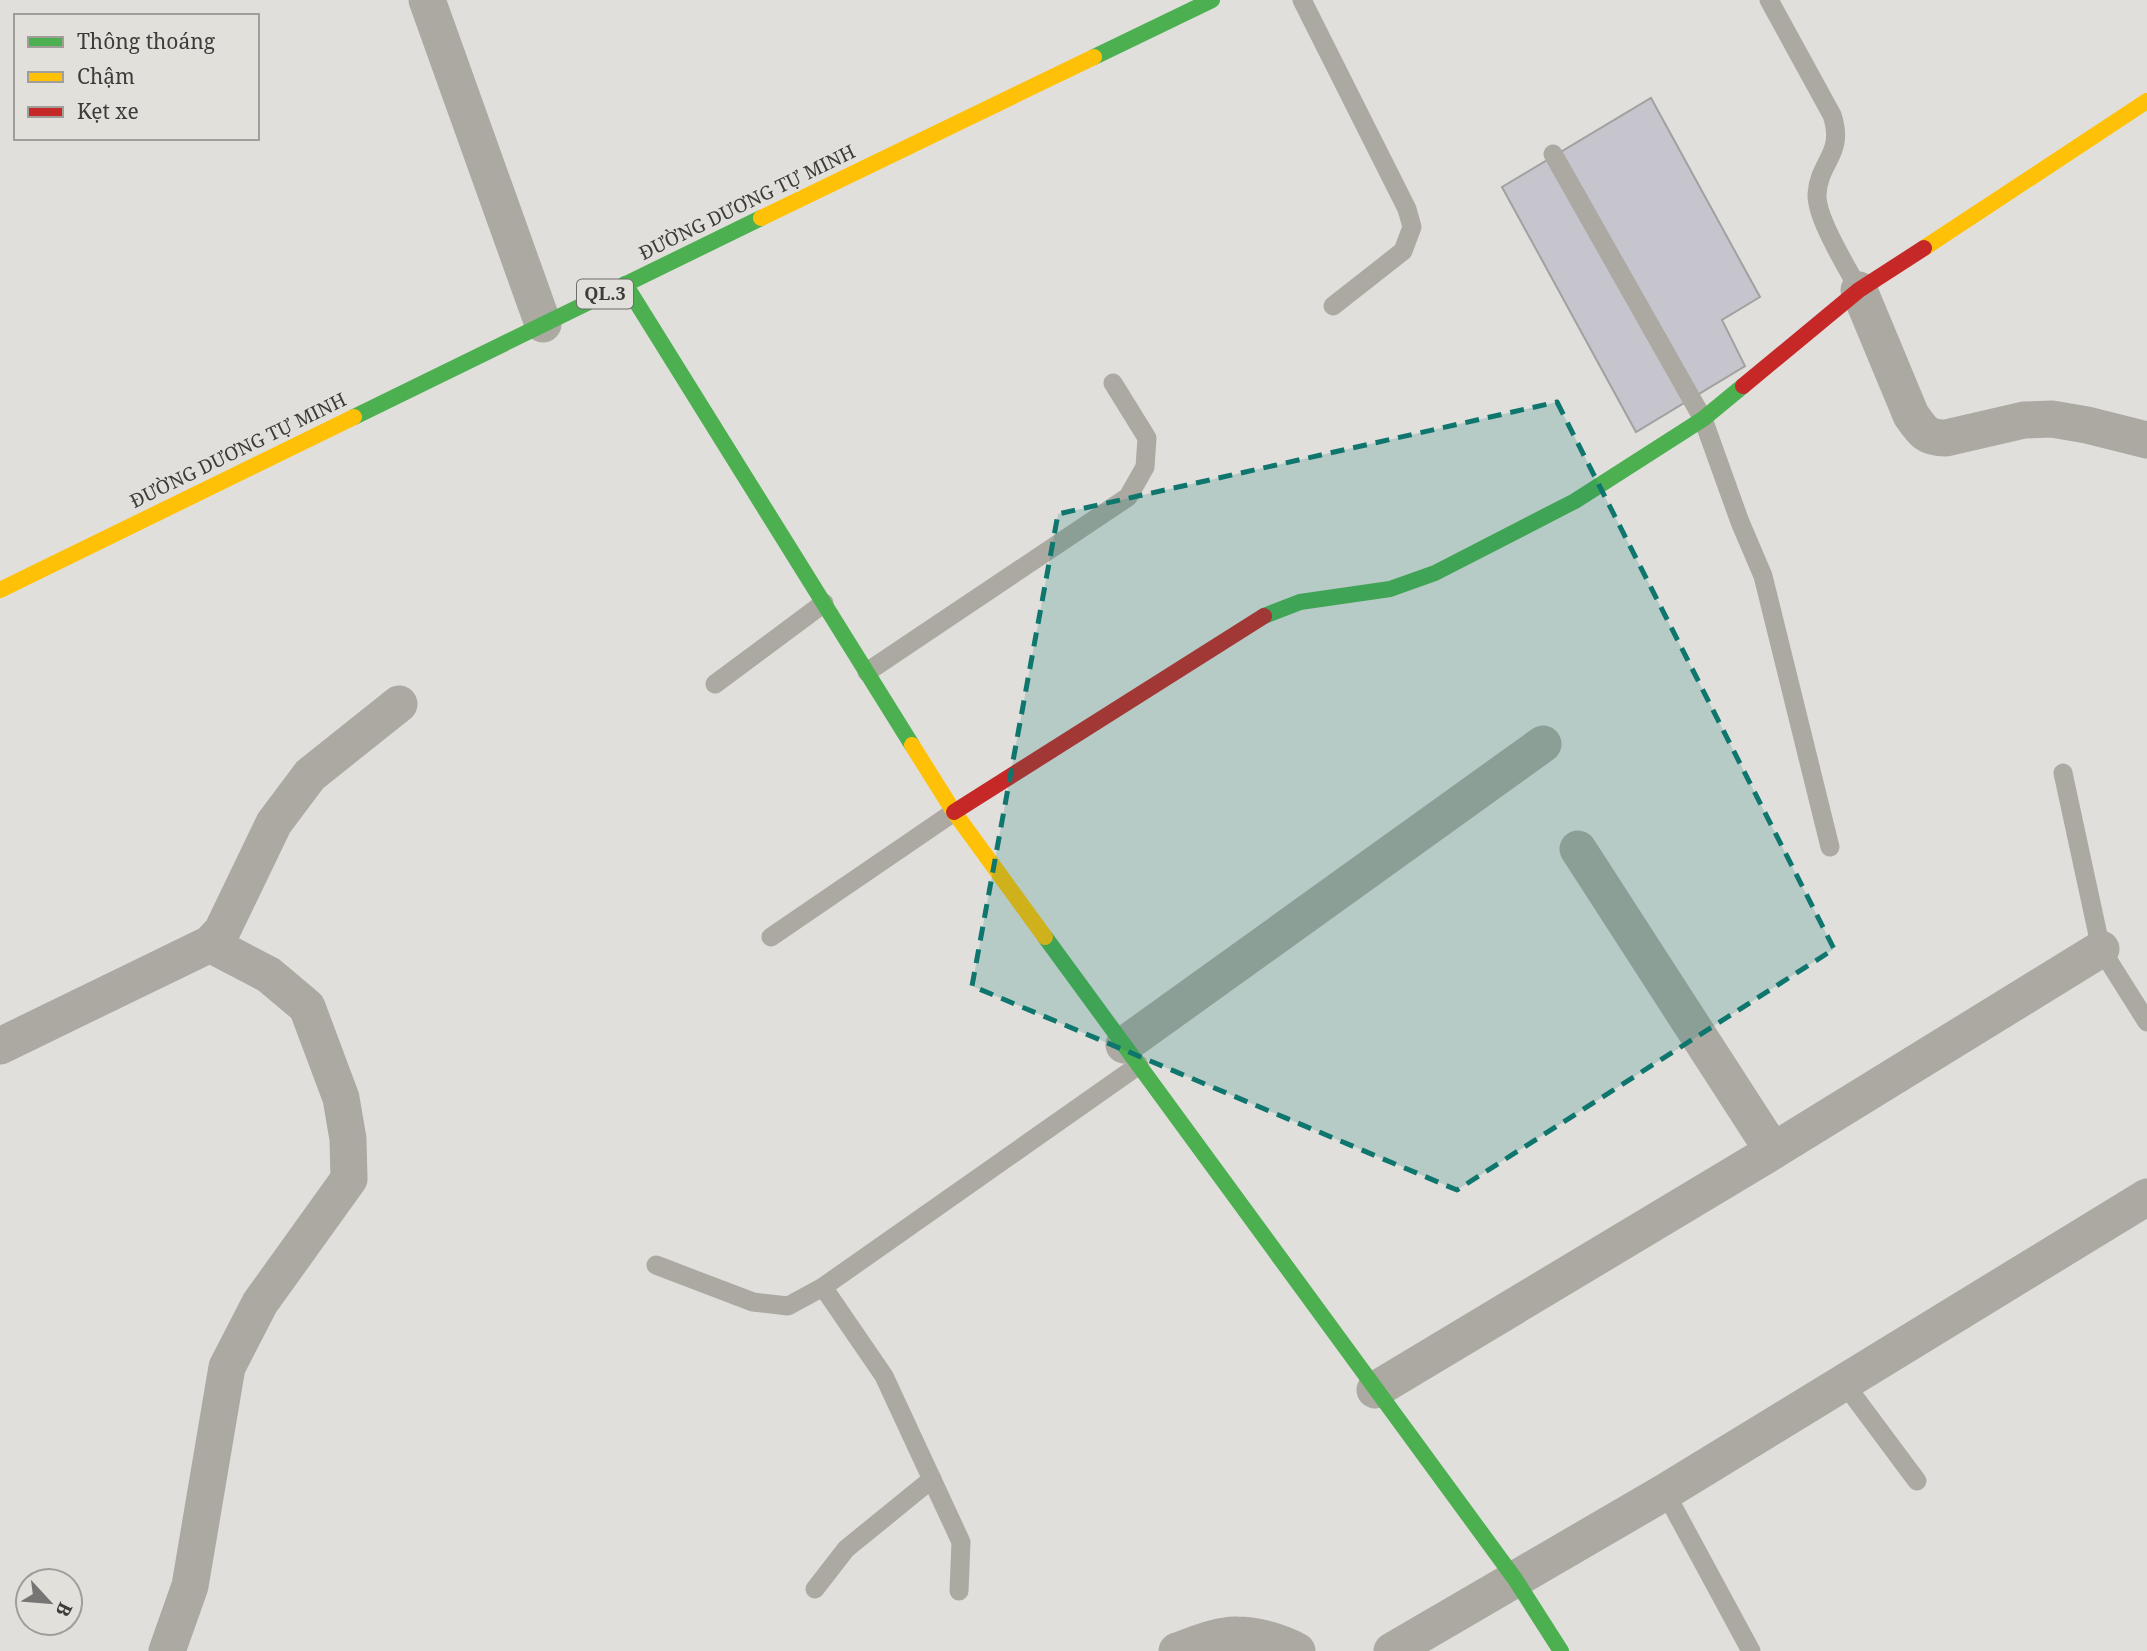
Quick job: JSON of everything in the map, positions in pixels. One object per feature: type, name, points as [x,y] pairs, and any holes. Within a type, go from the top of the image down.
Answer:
[{"type":"main road","name":"ĐƯỜNG DƯƠNG TỰ MINH","points":[[0,590],[1212,0]]},
{"type":"main road","points":[[954,812],[1257,619],[1300,602],[1390,589],[1435,573],[1575,501],[1703,419],[1859,290],[2147,102]]},
{"type":"main road","points":[[625,284],[954,812],[1515,1579],[1561,1651]]},
{"type":"street","points":[[427,0],[543,324]]},
{"type":"street","points":[[1859,290],[1911,415],[1922,431],[1935,438],[1946,438],[2024,420],[2052,419],[2147,440]]},
{"type":"street","points":[[0,1046],[210,943],[222,931],[274,823],[310,775],[399,704]]},
{"type":"street","points":[[1131,1055],[1543,744]]},
{"type":"street","points":[[1578,849],[1773,1151]]},
{"type":"street","points":[[167,1651],[190,1586],[227,1367],[260,1303],[349,1179],[348,1139],[341,1098],[307,1007],[269,975],[210,943]]},
{"type":"street","points":[[1375,1390],[1773,1151],[2101,949]]},
{"type":"street","points":[[1392,1651],[1665,1492],[2147,1198]]},
{"type":"street","points":[[1177,1651],[1236,1634],[1264,1639],[1297,1651]]},
{"type":"lane","points":[[1302,0],[1407,209],[1412,227],[1404,251],[1334,306]]},
{"type":"lane","points":[[1769,0],[1832,115],[1837,130],[1835,145],[1817,192],[1818,204],[1823,220],[1859,290]]},
{"type":"lane","points":[[1553,154],[1703,419],[1740,522],[1763,576],[1830,847]]},
{"type":"lane","points":[[867,672],[1128,497],[1145,467],[1147,438],[1113,383]]},
{"type":"lane","points":[[715,684],[824,603]]},
{"type":"lane","points":[[2063,773],[2101,949],[2147,1022]]},
{"type":"lane","points":[[771,937],[954,812]]},
{"type":"lane","points":[[656,1265],[753,1302],[788,1306],[823,1287],[1131,1055]]},
{"type":"lane","points":[[823,1287],[884,1376],[961,1542],[959,1591]]},
{"type":"lane","points":[[1844,1383],[1917,1481]]},
{"type":"lane","points":[[815,1589],[846,1549],[932,1479]]},
{"type":"lane","points":[[1665,1492],[1751,1651]]},
{"type":"highlighted area","points":[[1557,402],[1834,949],[1457,1190],[972,986],[1058,514]]},
{"type":"building","points":[[1651,98],[1760,297],[1722,320],[1745,366],[1636,432],[1502,187]]},
{"type":"traffic: fast","points":[[1094,57],[1212,0]]},
{"type":"traffic: fast","points":[[354,417],[761,218]]},
{"type":"traffic: fast","points":[[625,284],[912,745]]},
{"type":"traffic: fast","points":[[1264,616],[1300,602],[1390,589],[1435,573],[1575,501],[1703,419],[1743,386]]},
{"type":"traffic: fast","points":[[1045,937],[1515,1579],[1561,1651]]},
{"type":"traffic: slow","points":[[761,218],[1094,57]]},
{"type":"traffic: slow","points":[[1924,248],[2147,101]]},
{"type":"traffic: slow","points":[[0,590],[354,417]]},
{"type":"traffic: slow","points":[[912,745],[954,812],[1045,937]]},
{"type":"traffic: jam","points":[[1743,386],[1859,290],[1924,248]]},
{"type":"traffic: jam","points":[[954,812],[1264,616]]}]
